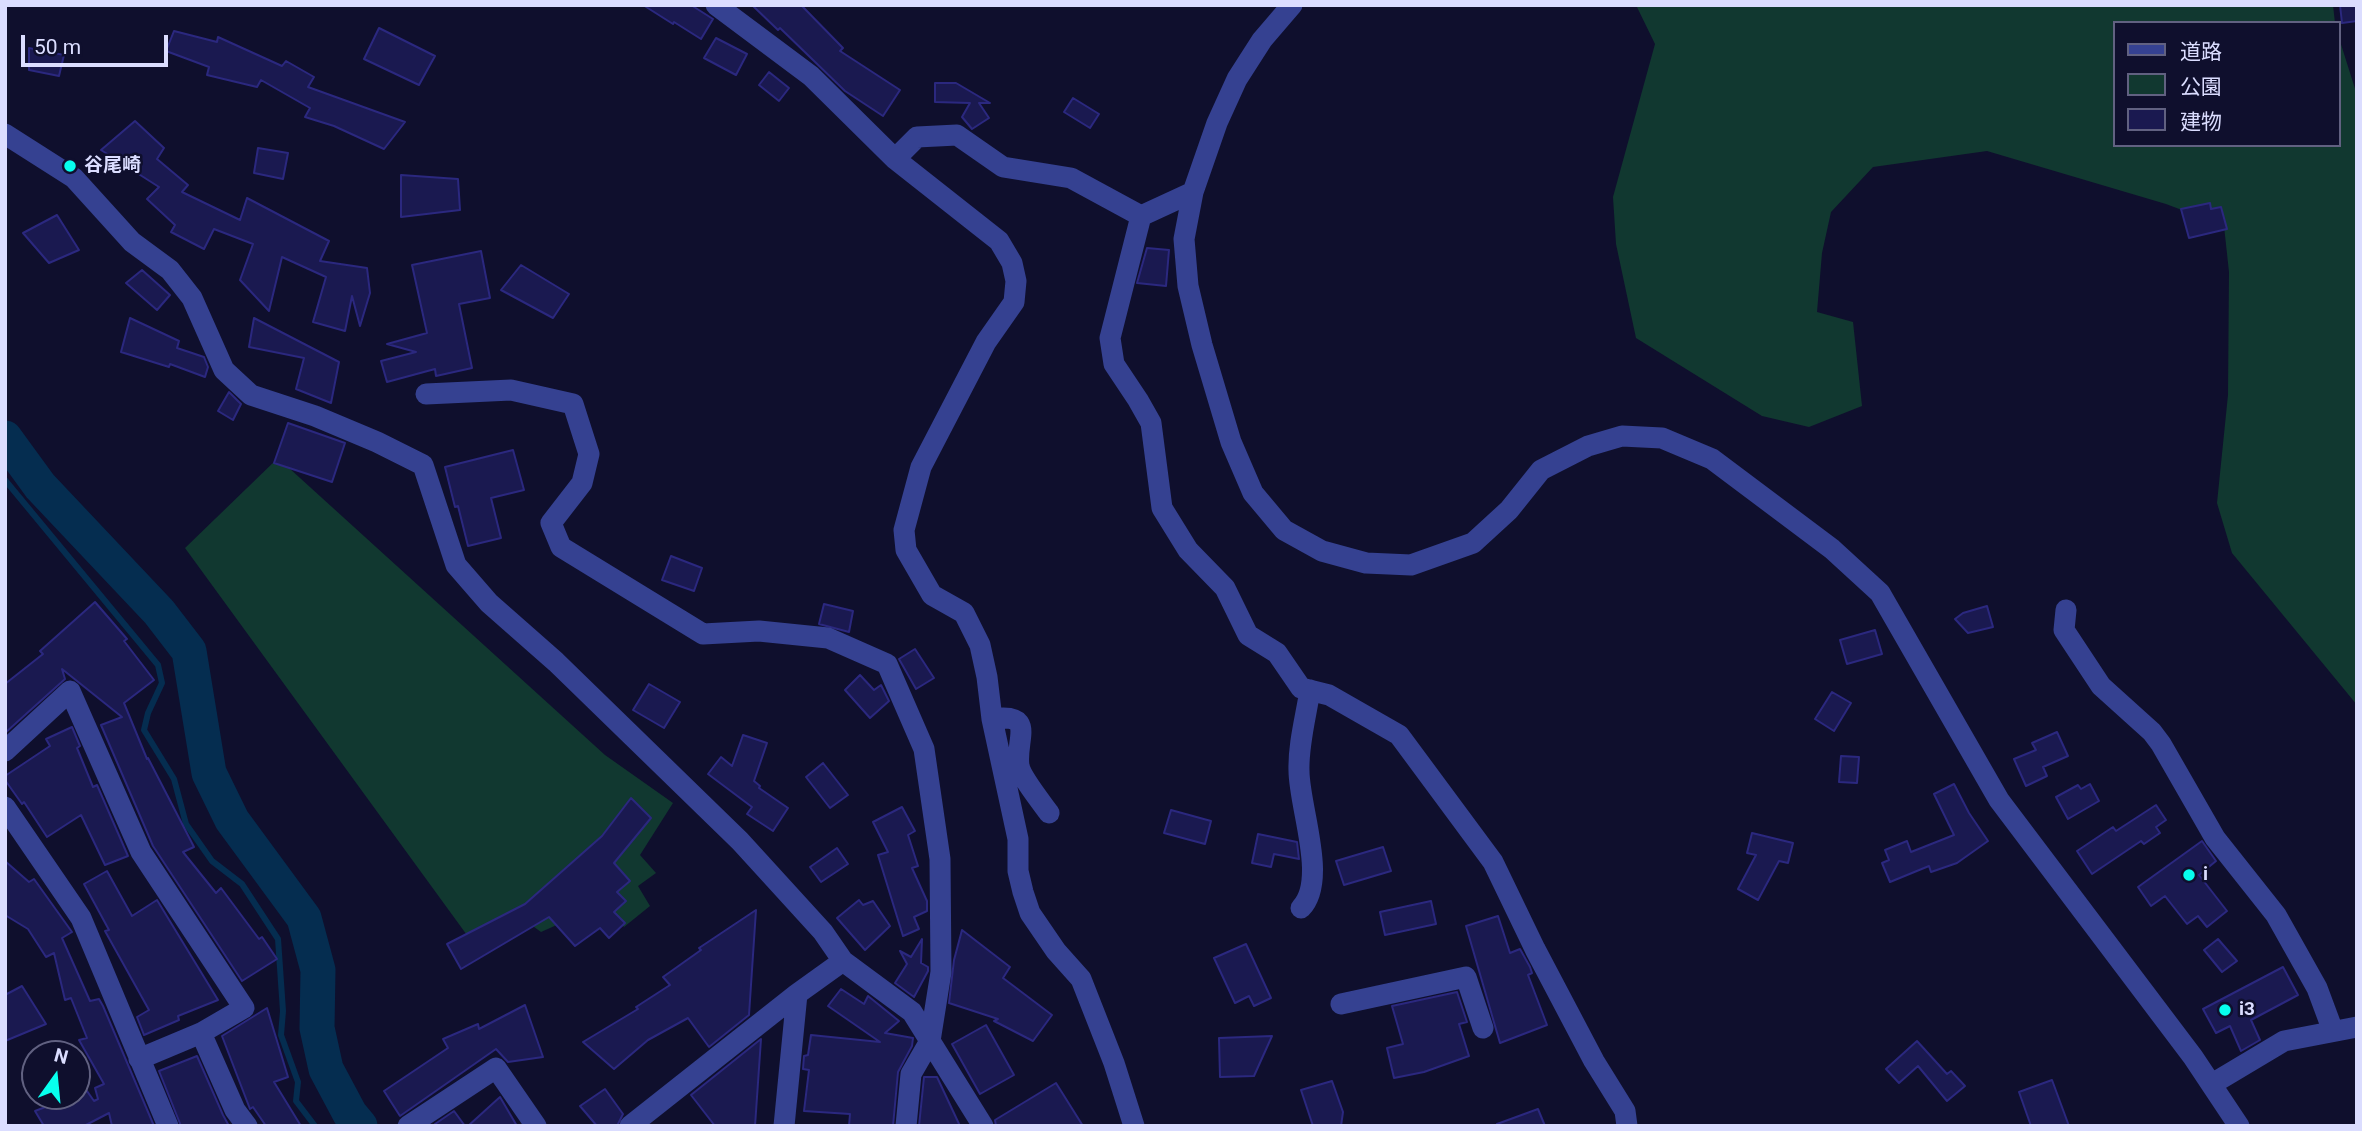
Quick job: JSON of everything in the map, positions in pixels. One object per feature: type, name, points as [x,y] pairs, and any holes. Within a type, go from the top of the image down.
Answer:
[{"type":"street","points":[[716,5],[811,76],[895,159],[999,241],[1012,262],[1016,281],[1014,302],[986,342],[921,467],[904,530],[906,550],[932,595],[964,613],[980,645],[992,719],[1018,839],[1018,871],[1030,913],[1056,951],[1081,979],[1114,1063],[1134,1126]]},
{"type":"street","points":[[1292,5],[1262,40],[1237,79],[1217,123],[1193,192],[1184,239],[1188,286],[1202,345],[1231,442],[1253,493],[1284,530],[1322,551],[1366,563],[1411,565],[1473,543],[1509,510],[1541,470],[1588,446],[1622,436],[1662,438],[1712,459],[1832,549],[1880,593],[1999,800],[2211,1084],[2239,1126]]},
{"type":"street","points":[[5,134],[74,178],[132,242],[170,270],[192,298],[224,370],[251,395],[315,416],[424,465],[456,565],[489,603],[556,662],[740,841],[823,932],[844,961],[912,1012],[983,1126]]},
{"type":"street","points":[[895,159],[917,137],[957,135],[1003,167],[1071,178],[1141,216]]},
{"type":"street","points":[[1141,216],[1193,192]]},
{"type":"street","points":[[1141,216],[1110,338],[1114,364],[1151,423],[1162,508],[1188,550],[1225,588],[1248,635],[1277,653],[1301,688],[1329,695],[1399,736],[1493,862],[1594,1061],[1625,1111],[1626,1126]]},
{"type":"street","points":[[426,394],[511,390],[573,404],[589,454],[582,483],[551,523],[561,547],[703,634],[759,631],[828,638],[887,664],[924,748],[940,859],[941,972],[930,1041],[911,1074],[906,1126]]},
{"type":"street","points":[[2066,610],[2064,630],[2101,686],[2152,732],[2215,838],[2276,915],[2317,988],[2333,1031]]},
{"type":"street","points":[[1301,908],[1307,902],[1314,880],[1299,770],[1310,690]]},
{"type":"street","points":[[5,751],[70,691],[141,852],[244,1008],[201,1032],[139,1059]]},
{"type":"street","points":[[992,719],[1007,717],[1017,721],[1023,730],[1019,767],[1049,813]]},
{"type":"street","points":[[5,807],[81,918],[168,1126]]},
{"type":"street","points":[[630,1126],[797,994],[844,961]]},
{"type":"street","points":[[1341,1004],[1466,977],[1483,1028]]},
{"type":"street","points":[[784,1126],[797,994]]},
{"type":"street","points":[[2211,1084],[2284,1041],[2357,1027]]},
{"type":"street","points":[[201,1032],[235,1110],[247,1126]]},
{"type":"street","points":[[408,1126],[496,1068],[536,1126]]},
{"type":"green space","points":[[1636,5],[2333,5],[2335,21],[2114,21],[2114,147],[2341,147],[2341,44],[2357,95],[2357,705],[2232,553],[2217,503],[2228,395],[2229,272],[2224,226],[2166,204],[1987,151],[1873,167],[1831,212],[1822,253],[1817,312],[1853,322],[1862,406],[1809,427],[1762,416],[1636,338],[1616,244],[1613,197],[1655,44]]},
{"type":"green space","points":[[278,458],[605,755],[673,803],[640,855],[656,873],[638,886],[650,906],[624,927],[614,915],[596,931],[577,916],[541,932],[530,924],[480,953],[185,548]]},
{"type":"building","points":[[643,5],[691,5],[713,19],[701,39]]},
{"type":"building","points":[[752,5],[801,5],[843,48],[840,51],[900,90],[883,116],[845,91],[780,28],[778,30]]},
{"type":"building","points":[[2340,5],[2357,5],[2357,21],[2342,23]]},
{"type":"building","points":[[379,28],[435,56],[419,85],[364,59]]},
{"type":"building","points":[[174,31],[217,42],[218,37],[282,66],[286,61],[314,77],[308,87],[405,122],[384,149],[334,126],[305,117],[310,108],[261,80],[257,87],[207,75],[209,67],[166,51]]},
{"type":"building","points":[[716,38],[747,54],[736,75],[704,58]]},
{"type":"building","points":[[29,48],[64,55],[59,76],[29,70]]},
{"type":"building","points":[[769,72],[789,88],[779,101],[759,85]]},
{"type":"building","points":[[935,83],[956,83],[990,103],[979,103],[989,118],[972,129],[962,117],[970,103],[935,102]]},
{"type":"building","points":[[1073,98],[1099,114],[1090,128],[1064,112]]},
{"type":"building","points":[[135,121],[164,148],[157,159],[188,185],[182,192],[240,220],[247,198],[329,241],[320,261],[367,268],[370,293],[360,326],[352,296],[345,331],[313,322],[326,277],[282,257],[269,311],[240,280],[253,244],[214,229],[204,249],[171,232],[175,225],[147,199],[159,187],[101,150]]},
{"type":"building","points":[[258,148],[288,153],[283,179],[254,173]]},
{"type":"building","points":[[401,175],[458,179],[460,210],[401,217]]},
{"type":"building","points":[[2210,203],[2211,209],[2221,207],[2227,229],[2189,238],[2181,209]]},
{"type":"building","points":[[57,215],[79,250],[49,263],[23,233]]},
{"type":"building","points":[[1147,248],[1169,250],[1166,286],[1137,283]]},
{"type":"building","points":[[481,251],[490,298],[459,304],[472,368],[436,376],[435,369],[387,382],[381,361],[416,352],[387,344],[427,333],[412,265]]},
{"type":"building","points":[[521,265],[569,294],[553,318],[501,290]]},
{"type":"building","points":[[142,270],[170,295],[157,310],[126,283]]},
{"type":"building","points":[[130,318],[179,341],[177,348],[204,357],[208,367],[205,377],[170,364],[169,367],[121,352]]},
{"type":"building","points":[[254,318],[339,362],[331,403],[296,389],[304,358],[249,347]]},
{"type":"building","points":[[229,392],[241,404],[233,420],[218,411]]},
{"type":"building","points":[[288,423],[345,443],[332,482],[274,463]]},
{"type":"building","points":[[513,450],[524,490],[491,498],[501,538],[468,546],[445,467]]},
{"type":"building","points":[[671,556],[702,568],[694,591],[662,580]]},
{"type":"building","points":[[95,602],[127,639],[124,641],[154,680],[124,703],[147,759],[194,847],[183,852],[216,893],[221,888],[277,959],[242,981],[153,846],[101,725],[122,717],[62,669],[65,679],[5,733],[5,684],[43,654],[40,651]]},
{"type":"building","points":[[824,604],[853,611],[849,632],[819,624]]},
{"type":"building","points":[[1987,606],[1993,627],[1968,633],[1955,619],[1963,613]]},
{"type":"building","points":[[1875,630],[1882,654],[1847,664],[1840,640]]},
{"type":"building","points":[[915,649],[934,678],[916,689],[899,659]]},
{"type":"building","points":[[860,675],[874,690],[881,685],[889,701],[870,718],[845,690]]},
{"type":"building","points":[[649,684],[680,702],[664,728],[633,710]]},
{"type":"building","points":[[1832,692],[1851,703],[1834,731],[1815,719]]},
{"type":"building","points":[[72,727],[80,746],[77,748],[93,787],[97,785],[128,856],[105,865],[81,815],[47,837],[24,802],[22,804],[5,780],[5,776],[50,746],[46,739]]},
{"type":"building","points":[[2057,732],[2068,756],[2043,767],[2047,776],[2026,786],[2014,759],[2036,750],[2032,743]]},
{"type":"building","points":[[743,735],[767,743],[754,781],[759,788],[788,808],[773,831],[747,814],[752,807],[708,774],[721,757],[732,766]]},
{"type":"building","points":[[1841,756],[1859,757],[1857,783],[1839,782]]},
{"type":"building","points":[[823,763],[848,795],[830,808],[806,777]]},
{"type":"building","points":[[1954,784],[1988,841],[1957,863],[1931,872],[1929,866],[1890,882],[1882,863],[1889,860],[1885,850],[1907,841],[1911,852],[1954,835],[1934,794]]},
{"type":"building","points":[[2090,784],[2099,801],[2068,819],[2056,797],[2078,785],[2081,789]]},
{"type":"building","points":[[631,798],[651,818],[614,863],[630,881],[617,892],[626,901],[614,912],[625,923],[609,938],[600,928],[575,946],[549,917],[461,969],[447,944],[525,904],[602,836]]},
{"type":"building","points":[[2156,805],[2166,820],[2156,827],[2160,833],[2144,844],[2141,841],[2092,874],[2077,851],[2113,827],[2116,831]]},
{"type":"building","points":[[902,807],[915,831],[908,835],[918,866],[912,868],[927,901],[927,911],[914,917],[919,929],[903,936],[878,855],[888,852],[873,822]]},
{"type":"building","points":[[1171,810],[1211,821],[1205,844],[1164,833]]},
{"type":"building","points":[[1752,833],[1793,843],[1788,863],[1779,861],[1758,900],[1738,889],[1756,855],[1747,853]]},
{"type":"building","points":[[1258,834],[1297,842],[1299,859],[1274,854],[1271,867],[1252,863]]},
{"type":"building","points":[[2202,841],[2216,861],[2199,875],[2227,911],[2207,927],[2198,916],[2187,924],[2165,896],[2151,906],[2138,887]]},
{"type":"building","points":[[1383,847],[1391,871],[1344,885],[1336,861]]},
{"type":"building","points":[[837,848],[848,864],[821,882],[810,867]]},
{"type":"building","points":[[5,861],[29,882],[34,879],[72,932],[62,938],[90,1001],[99,999],[103,1006],[154,1126],[112,1126],[109,1113],[84,1126],[44,1126],[35,1111],[91,1110],[91,1097],[94,1101],[98,1099],[95,1088],[104,1084],[91,1061],[91,1040],[79,1040],[87,1038],[71,998],[65,1000],[54,953],[46,957],[28,929],[5,915]]},
{"type":"building","points":[[107,871],[132,916],[157,900],[218,1000],[178,1016],[179,1020],[144,1035],[137,1017],[149,1010],[105,931],[109,930],[84,884]]},
{"type":"building","points":[[859,900],[863,905],[873,901],[890,926],[865,950],[837,918]]},
{"type":"building","points":[[1431,901],[1436,924],[1385,935],[1380,912]]},
{"type":"building","points":[[756,910],[749,1015],[709,1047],[688,1018],[648,1040],[614,1069],[583,1042],[638,1009],[636,1007],[670,985],[663,977],[701,950],[699,948]]},
{"type":"building","points":[[1498,916],[1510,953],[1520,949],[1530,967],[1532,973],[1528,975],[1547,1025],[1500,1043],[1466,926]]},
{"type":"building","points":[[962,930],[1010,967],[1003,978],[1052,1015],[1033,1041],[994,1021],[998,1019],[949,1003],[954,960]]},
{"type":"building","points":[[922,939],[921,963],[928,967],[928,971],[914,997],[895,983],[907,964],[900,951],[911,957]]},
{"type":"building","name":"i","points":[[2218,939],[2237,961],[2222,972],[2204,950]]},
{"type":"building","points":[[1246,944],[1271,998],[1254,1006],[1249,996],[1235,1003],[1214,958]]},
{"type":"building","points":[[2283,967],[2298,995],[2251,1020],[2260,1040],[2241,1051],[2230,1026],[2216,1033],[2203,1009]]},
{"type":"building","points":[[22,986],[46,1024],[5,1041],[5,995]]},
{"type":"building","points":[[841,989],[864,1004],[868,996],[899,1021],[885,1033],[913,1038],[912,1046],[898,1072],[893,1126],[849,1126],[850,1114],[804,1111],[809,1070],[803,1069],[804,1056],[808,1055],[811,1035],[880,1042],[828,1006]]},
{"type":"building","points":[[1457,992],[1467,1022],[1459,1024],[1469,1056],[1424,1072],[1394,1078],[1387,1048],[1403,1044],[1392,1006]]},
{"type":"building","points":[[525,1005],[543,1057],[508,1062],[496,1049],[400,1116],[384,1091],[448,1048],[443,1039],[478,1024],[479,1029]]},
{"type":"building","points":[[267,1008],[288,1077],[274,1082],[301,1126],[266,1126],[253,1107],[250,1109],[222,1036]]},
{"type":"building","points":[[986,1025],[1014,1075],[980,1094],[952,1044]]},
{"type":"building","points":[[1272,1036],[1254,1076],[1220,1077],[1219,1038]]},
{"type":"building","points":[[761,1039],[755,1126],[715,1126],[691,1095]]},
{"type":"building","points":[[1917,1041],[1947,1074],[1951,1071],[1965,1086],[1947,1101],[1918,1066],[1899,1083],[1886,1069]]},
{"type":"building","points":[[197,1056],[229,1126],[181,1126],[159,1071]]},
{"type":"building","points":[[924,1077],[937,1077],[960,1126],[919,1126]]},
{"type":"building","points":[[2052,1080],[2069,1126],[2031,1126],[2019,1092]]},
{"type":"building","points":[[1332,1081],[1343,1112],[1341,1126],[1313,1126],[1301,1090]]},
{"type":"building","points":[[1056,1083],[1083,1126],[996,1126],[995,1120]]},
{"type":"building","points":[[605,1089],[623,1114],[617,1126],[597,1126],[580,1106]]},
{"type":"building","points":[[500,1097],[517,1126],[468,1126]]},
{"type":"building","points":[[1538,1109],[1545,1126],[1497,1124]]},
{"type":"building","points":[[454,1111],[465,1126],[435,1124]]},
{"type":"waterway","points":[[5,438],[40,486],[159,612],[189,651],[209,773],[232,820],[304,918],[318,970],[317,1028],[326,1069],[350,1114],[360,1126]]},
{"type":"waterway","points":[[5,480],[158,665],[162,683],[148,713],[144,730],[174,779],[186,824],[212,861],[242,884],[278,939],[283,1011],[281,1035],[298,1082],[296,1101],[315,1126]]},
{"type":"place","name":"谷尾崎","points":[[70,166]]},
{"type":"place","name":"i","points":[[2189,875]]},
{"type":"place","name":"i3","points":[[2225,1010]]}]
